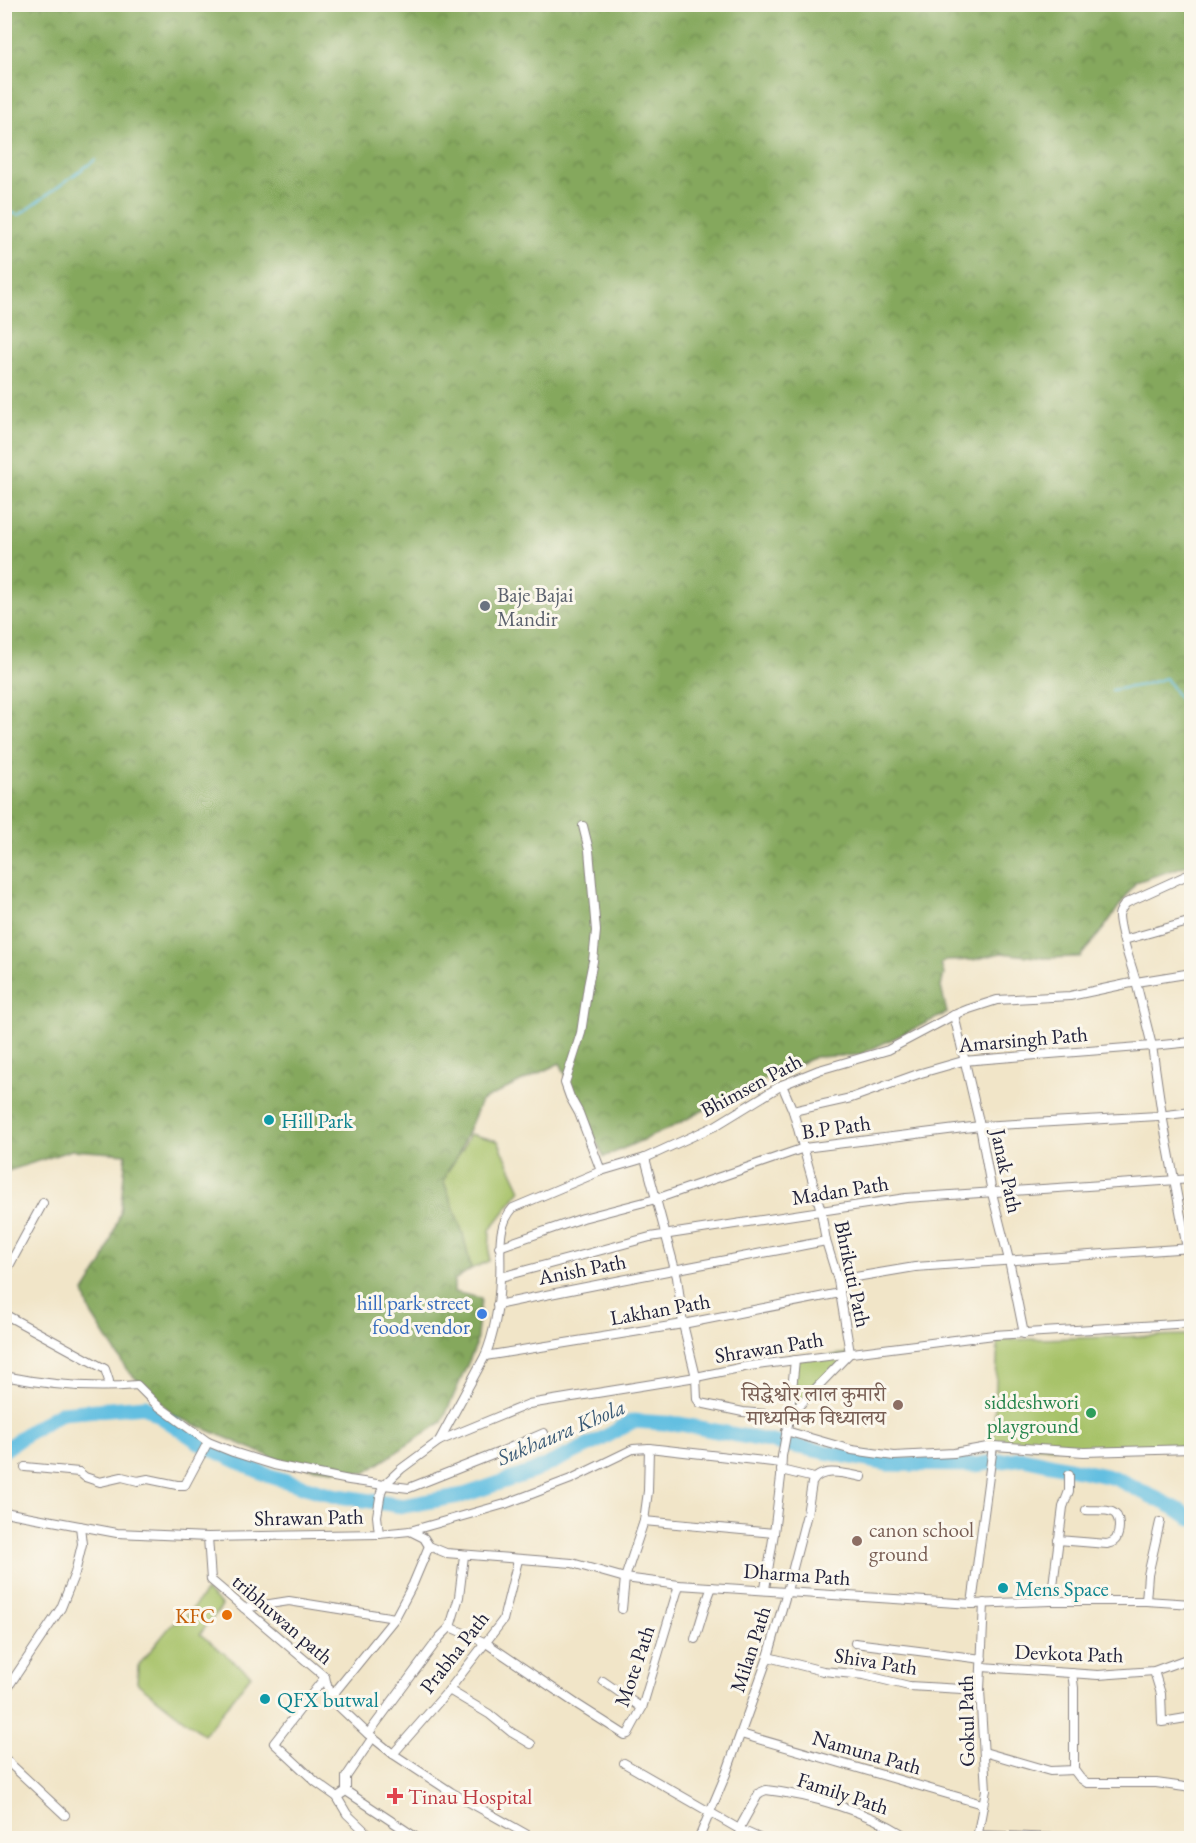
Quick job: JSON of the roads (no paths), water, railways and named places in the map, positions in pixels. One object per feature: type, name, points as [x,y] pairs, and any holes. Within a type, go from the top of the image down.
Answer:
[{"type":"street","points":[[583,826],[589,850],[596,931],[594,961],[581,1033],[565,1083],[601,1171]]},
{"type":"street","points":[[1191,873],[1126,903],[1119,914],[1152,1046],[1162,1116],[1189,1249],[1191,1275]]},
{"type":"street","points":[[1124,940],[1191,921]]},
{"type":"street","name":"Bhimsen Path","points":[[439,1441],[491,1341],[501,1277],[499,1247],[507,1215],[513,1208],[601,1171],[645,1158],[715,1126],[782,1085],[819,1070],[888,1050],[954,1015],[997,1000],[1070,996],[1191,973]]},
{"type":"street","name":"Janak Path","points":[[954,1015],[1024,1334]]},
{"type":"street","name":"Amarsingh Path","points":[[794,1111],[851,1098],[963,1061],[1191,1041]]},
{"type":"street","name":"Bhrikuti Path","points":[[782,1085],[794,1111],[821,1211],[826,1241],[838,1280],[850,1353],[789,1416]]},
{"type":"street","name":"B.P Path","points":[[499,1247],[596,1215],[656,1199],[804,1148],[980,1126],[1162,1116],[1191,1112]]},
{"type":"street","points":[[645,1158],[676,1277],[683,1324],[696,1377],[696,1394],[700,1403],[743,1412],[789,1416]]},
{"type":"street","name":"Madan Path","points":[[501,1277],[650,1237],[906,1198],[1191,1179]]},
{"type":"street","points":[[4,1275],[8,1259],[43,1203]]},
{"type":"street","name":"Anish Path","points":[[497,1305],[826,1241]]},
{"type":"street","points":[[838,1280],[915,1267],[1189,1249]]},
{"type":"street","name":"Lakhan Path","points":[[485,1356],[683,1324],[840,1293]]},
{"type":"street","points":[[4,1314],[105,1369],[109,1381],[107,1386]]},
{"type":"street","name":"Shrawan Path","points":[[383,1489],[400,1469],[439,1441],[529,1404],[696,1377],[749,1366],[994,1335],[1191,1323]]},
{"type":"street","points":[[765,1589],[795,1360]]},
{"type":"street","points":[[4,1376],[43,1384],[137,1385],[158,1405],[208,1442],[274,1465],[383,1489],[409,1488],[544,1433]]},
{"type":"street","points":[[786,1431],[852,1449],[894,1456],[993,1450],[1084,1452],[1191,1449]]},
{"type":"street","points":[[25,1467],[79,1472],[85,1477],[100,1482],[122,1477],[138,1481],[148,1479],[186,1485],[208,1442]]},
{"type":"street","points":[[622,1609],[625,1578],[644,1521],[648,1491],[649,1448]]},
{"type":"street","name":"Shrawan Path","points":[[4,1512],[117,1533],[208,1538],[379,1534],[410,1531],[505,1504],[570,1479],[633,1449],[649,1448],[781,1463],[814,1478]]},
{"type":"street","points":[[972,1604],[993,1450]]},
{"type":"street","points":[[814,1478],[838,1472],[862,1477]]},
{"type":"street","points":[[1051,1601],[1063,1507],[1069,1491],[1069,1475]]},
{"type":"street","name":"Milan Path","points":[[699,1839],[741,1734],[768,1657],[807,1514],[814,1478]]},
{"type":"street","points":[[379,1534],[377,1516],[383,1489]]},
{"type":"street","points":[[1058,1540],[1107,1544],[1114,1542],[1119,1522],[1115,1514],[1086,1510]]},
{"type":"street","points":[[644,1521],[774,1533]]},
{"type":"street","points":[[1146,1601],[1148,1575],[1160,1522]]},
{"type":"street","points":[[4,1692],[61,1608],[75,1573],[82,1544],[80,1526]]},
{"type":"street","name":"Dharma Path","points":[[410,1531],[424,1538],[429,1546],[446,1553],[572,1563],[625,1578],[679,1585],[972,1604],[1051,1601],[1146,1601],[1191,1604]]},
{"type":"street","name":"tribhuwan path","points":[[208,1538],[211,1580],[325,1677],[330,1698],[370,1736],[451,1792],[533,1839]]},
{"type":"street","points":[[330,1698],[395,1618],[429,1546]]},
{"type":"street","points":[[346,1791],[346,1777],[370,1736],[440,1637],[450,1627],[459,1597],[464,1556]]},
{"type":"street","name":"Prabha Path","points":[[393,1754],[449,1690],[503,1620],[518,1560]]},
{"type":"street","name":"Mote Path","points":[[486,1643],[625,1735],[628,1734],[642,1708],[679,1585]]},
{"type":"street","points":[[695,1639],[712,1587]]},
{"type":"street","points":[[244,1608],[289,1601],[395,1618]]},
{"type":"street","name":"Gokul Path","points":[[977,1837],[986,1790],[980,1690],[984,1603]]},
{"type":"street","points":[[450,1627],[486,1643]]},
{"type":"street","name":"Devkota Path","points":[[855,1643],[982,1663],[1098,1675],[1154,1671],[1191,1657]]},
{"type":"street","name":"Shiva Path","points":[[768,1657],[823,1671],[864,1675],[909,1686],[980,1690]]},
{"type":"street","name":"Devkota Path","points":[[1154,1671],[1161,1694],[1162,1722],[1191,1717]]},
{"type":"street","points":[[1072,1673],[1074,1770],[1080,1778],[1087,1783],[1156,1783],[1191,1788]]},
{"type":"street","points":[[325,1677],[274,1743],[316,1782],[337,1797],[347,1814],[372,1839]]},
{"type":"street","points":[[603,1681],[642,1708]]},
{"type":"street","points":[[449,1690],[489,1714],[511,1732],[531,1744]]},
{"type":"street","name":"Namuna Path","points":[[741,1734],[982,1804]]},
{"type":"street","points":[[984,1752],[1050,1771],[1074,1770]]},
{"type":"street","points":[[4,1758],[65,1815]]},
{"type":"street","points":[[624,1763],[759,1839]]},
{"type":"street","name":"Family Path","points":[[739,1829],[759,1793],[766,1790],[821,1801],[873,1818],[904,1835],[905,1839]]},
{"type":"street","points":[[337,1797],[346,1791]]},
{"type":"street","points":[[346,1791],[417,1839]]},
{"type":"street","points":[[977,1837],[1058,1839]]},
{"type":"waterway","points":[[4,211],[19,215],[95,160]]},
{"type":"waterway","points":[[1112,690],[1143,685],[1166,678],[1192,719]]},
{"type":"waterway","name":"Sukhaura Khola","points":[[4,1450],[61,1413],[145,1406],[205,1446],[267,1475],[332,1495],[403,1506],[464,1495],[532,1472],[600,1440],[633,1421],[680,1424],[887,1464],[975,1465],[1023,1458],[1115,1478],[1179,1510],[1192,1519]]},
{"type":"place","name":"Baje Bajai Mandir","points":[[485,606]]},
{"type":"place","name":"Hill Park","points":[[269,1120]]},
{"type":"place","name":"hill park street food vendor","points":[[482,1314]]},
{"type":"place","name":"सिद्धेश्वोर लाल कुमारी माध्यमिक विध्यालय","points":[[898,1405]]},
{"type":"place","name":"siddeshwori playground","points":[[1091,1413]]},
{"type":"place","name":"canon school ground","points":[[857,1541]]},
{"type":"place","name":"Mens Space","points":[[1003,1588]]},
{"type":"place","name":"KFC","points":[[227,1615]]},
{"type":"place","name":"QFX butwal","points":[[265,1699]]},
{"type":"place","name":"Tinau Hospital","points":[[395,1796]]}]
